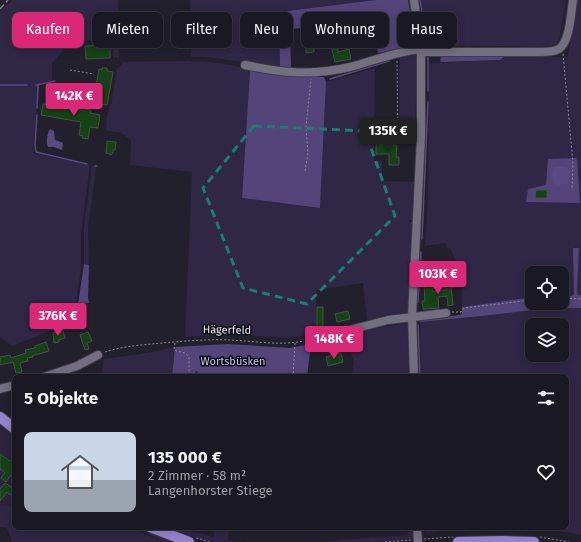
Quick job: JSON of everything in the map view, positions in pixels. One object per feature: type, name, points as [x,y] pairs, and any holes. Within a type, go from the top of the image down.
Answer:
[{"type":"main road","points":[[0,417],[12,427]]},
{"type":"main road","points":[[157,530],[187,542]]},
{"type":"main road","points":[[458,542],[534,542]]},
{"type":"street","points":[[414,0],[421,50],[420,142],[412,316],[414,374]]},
{"type":"street","points":[[245,64],[282,72],[312,72],[337,70],[399,54],[421,50],[554,51],[561,47],[568,34],[574,0]]},
{"type":"street","points":[[311,340],[370,324],[412,316],[446,313]]},
{"type":"street","points":[[54,374],[71,369],[98,355]]},
{"type":"street","points":[[0,389],[12,386]]},
{"type":"street","points":[[417,530],[418,542]]},
{"type":"path","points":[[561,47],[564,58],[573,156],[572,190]]},
{"type":"path","points":[[398,142],[397,71],[399,54]]},
{"type":"path","points":[[70,70],[94,74]]},
{"type":"path","points":[[305,171],[308,153],[306,127],[312,72]]},
{"type":"path","points":[[46,102],[79,108],[88,105]]},
{"type":"path","points":[[569,298],[581,299]]},
{"type":"path","points":[[446,313],[461,312],[462,308],[475,308],[525,301]]},
{"type":"path","name":"Hägerfeld","points":[[98,355],[130,346],[175,342],[228,340],[295,343],[311,340]]},
{"type":"path","points":[[175,342],[175,350],[184,353],[189,357],[188,373],[195,374]]},
{"type":"path","points":[[293,374],[295,343]]},
{"type":"highlighted area","points":[[254,126],[365,131],[395,216],[307,304],[243,288],[203,188]]},
{"type":"shaded area","points":[[11,0],[118,0],[118,12],[92,12],[92,41],[84,42],[84,12],[12,12],[12,48],[66,48],[52,63],[52,82],[39,84],[33,153],[90,165],[81,233],[81,269],[73,322],[12,346],[0,337],[0,12]]},
{"type":"shaded area","points":[[190,0],[376,0],[279,12],[240,12],[240,48],[280,48],[280,67],[207,57],[191,57],[191,48],[232,48],[232,12],[190,12]]},
{"type":"shaded area","points":[[420,0],[566,0],[559,41],[557,44],[549,47],[457,45],[457,12],[422,12]]},
{"type":"shaded area","points":[[578,0],[581,0],[581,295],[578,295],[577,292],[579,248],[575,247],[573,296],[569,296],[569,266],[525,266],[525,298],[462,307],[461,272],[450,248],[448,248],[445,243],[425,246],[428,200],[429,63],[500,60],[504,57],[568,57]],"holes":[[[546,186],[580,203],[526,202]]]},
{"type":"shaded area","points":[[113,48],[119,48],[119,58],[113,57]]},
{"type":"shaded area","points":[[417,54],[415,138],[400,138],[400,58]]},
{"type":"shaded area","points":[[124,62],[204,62],[219,63],[250,70],[242,198],[320,208],[326,82],[375,68],[374,161],[382,161],[382,181],[414,182],[412,220],[409,220],[409,222],[412,222],[409,312],[367,320],[363,283],[316,290],[317,334],[289,338],[228,334],[185,337],[192,172],[130,165],[131,140],[121,133],[106,130],[107,115],[111,105],[117,69]]},
{"type":"shaded area","points":[[50,129],[54,131],[55,140],[63,143],[62,150],[54,147],[48,147],[47,138]]},
{"type":"shaded area","points":[[92,166],[96,167],[88,227],[89,265],[84,264],[84,228]]},
{"type":"shaded area","points":[[554,167],[565,167],[570,170],[568,184],[557,185],[553,183],[552,173]]},
{"type":"shaded area","points":[[569,308],[581,308],[581,535],[552,530],[569,530],[569,374],[421,374],[420,322],[532,310],[569,310]]},
{"type":"shaded area","points":[[407,323],[409,374],[352,374],[354,362],[349,347],[355,336],[360,334],[361,331]]},
{"type":"shaded area","points":[[175,347],[172,374],[101,374],[104,359],[147,353]]},
{"type":"shaded area","points":[[0,422],[12,432],[12,506],[0,506]]},
{"type":"shaded area","points":[[0,506],[12,506],[12,530],[136,530],[161,542],[12,542],[7,528],[0,527]]},
{"type":"shaded area","points":[[143,530],[149,530],[177,542],[161,542]]},
{"type":"shaded area","points":[[174,530],[186,530],[214,537],[215,530],[229,530],[228,540],[243,542],[214,542]]},
{"type":"shaded area","points":[[409,530],[415,531],[412,539],[373,542],[314,542],[408,535]]},
{"type":"shaded area","points":[[425,530],[455,530],[426,533]]},
{"type":"green space","points":[[376,0],[408,0],[410,12],[397,12],[397,48],[402,48],[378,53],[377,48],[389,48],[389,12],[301,12],[301,28],[293,29],[293,12],[279,12]]},
{"type":"green space","points":[[280,48],[290,48],[291,68],[280,67]]},
{"type":"green space","points":[[502,55],[504,57],[500,60],[441,62],[440,60],[441,56]]},
{"type":"green space","points":[[250,70],[292,77],[324,77],[326,82],[320,208],[242,198]]},
{"type":"green space","points":[[577,158],[580,203],[526,202],[528,189],[546,185],[548,159]]},
{"type":"green space","points":[[573,248],[579,248],[577,292],[578,295],[581,295],[581,308],[569,308],[569,296],[574,294]]},
{"type":"green space","points":[[84,264],[89,265],[89,303],[78,304]]},
{"type":"green space","points":[[525,298],[525,310],[532,310],[420,322],[420,320],[460,315],[462,314],[462,307]]},
{"type":"green space","name":"Wortsbüsken","points":[[228,344],[290,348],[311,344],[307,374],[200,374],[196,371],[195,374],[172,374],[175,347]]},
{"type":"building","points":[[85,46],[92,46],[92,48],[110,48],[110,58],[86,59]]},
{"type":"building","points":[[306,48],[314,48],[314,52],[306,53]]},
{"type":"building","points":[[337,48],[338,52],[349,49],[351,59],[335,62],[332,50]]},
{"type":"building","points":[[102,68],[107,68],[107,71],[113,72],[107,105],[93,103],[99,69],[102,70]]},
{"type":"building","points":[[43,104],[86,111],[86,109],[91,110],[90,113],[100,115],[98,128],[90,127],[88,139],[82,138],[83,136],[79,135],[81,122],[41,115]]},
{"type":"building","points":[[376,140],[381,140],[381,145],[397,145],[396,157],[399,157],[399,165],[389,165],[389,154],[376,154]]},
{"type":"building","points":[[107,141],[116,142],[115,150],[113,150],[111,155],[106,153]]},
{"type":"building","points":[[536,190],[547,190],[547,198],[535,198]]},
{"type":"building","points":[[450,277],[456,277],[456,287],[451,287],[453,305],[448,306],[447,296],[438,297],[439,308],[423,309],[422,301],[425,301],[424,286],[432,285],[433,292],[446,290],[446,280],[450,280]]},
{"type":"building","points":[[317,307],[323,307],[323,331],[318,332],[317,325]]},
{"type":"building","points":[[348,311],[350,319],[337,322],[335,314]]},
{"type":"building","points":[[63,331],[65,338],[54,343],[53,333]]},
{"type":"building","points":[[88,332],[92,341],[87,343],[89,349],[85,350],[80,335]]},
{"type":"building","points":[[46,342],[49,351],[27,358],[28,361],[20,363],[22,372],[16,373],[13,362],[0,365],[0,357],[10,355],[11,358],[26,353],[25,350],[35,348],[35,346]]},
{"type":"building","points":[[341,353],[343,362],[328,366],[326,357]]},
{"type":"building","points":[[0,454],[10,461],[12,459],[12,473],[6,482],[1,478],[5,473],[0,469]]},
{"type":"building","points":[[5,483],[12,488],[12,492],[10,495],[7,492],[0,501],[0,489]]},
{"type":"waterway","points":[[420,0],[422,12]]},
{"type":"waterway","points":[[428,57],[428,91]]},
{"type":"waterway","points":[[330,79],[389,61]]},
{"type":"waterway","points":[[36,85],[55,81]]},
{"type":"waterway","points":[[0,85],[27,85]]},
{"type":"waterway","points":[[37,108],[38,85]]},
{"type":"waterway","points":[[422,239],[428,102]]},
{"type":"waterway","points":[[37,115],[36,152],[87,164]]},
{"type":"waterway","points":[[418,302],[421,252]]},
{"type":"waterway","points":[[418,325],[420,374]]},
{"type":"railway","points":[[0,9],[8,0]]}]
